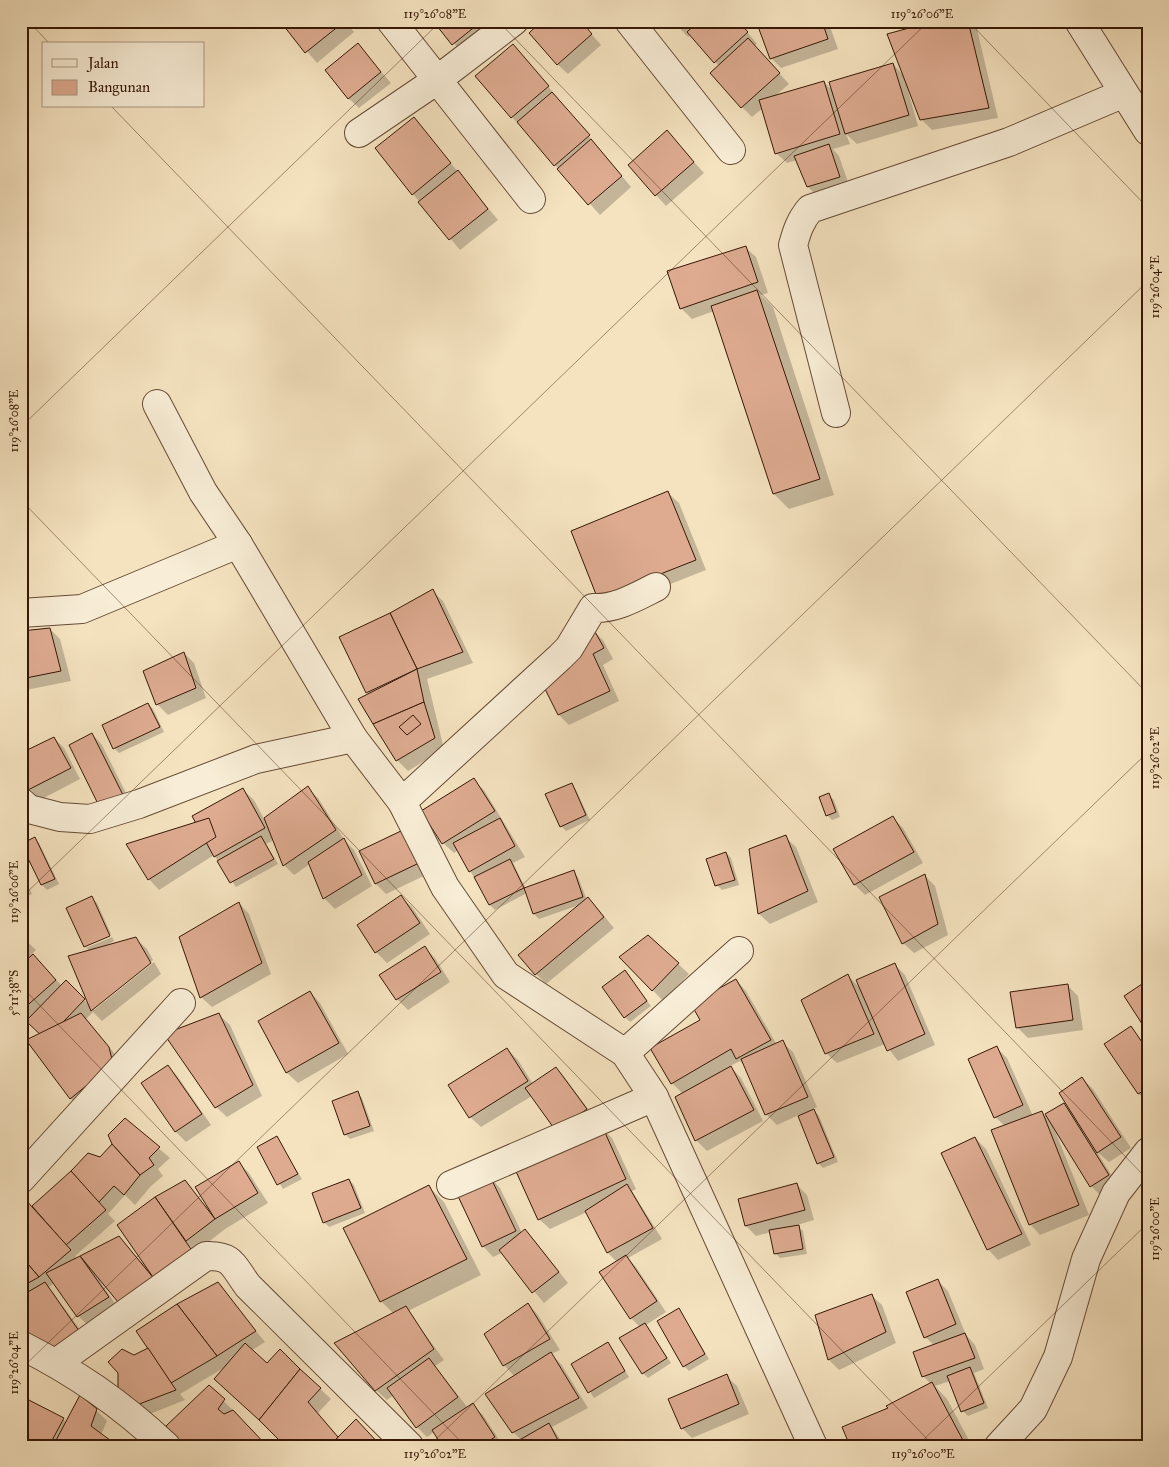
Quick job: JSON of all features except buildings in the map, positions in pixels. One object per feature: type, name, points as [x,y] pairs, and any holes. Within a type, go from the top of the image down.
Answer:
[{"type":"street","points":[[392,21],[531,198]]},
{"type":"street","points":[[359,133],[437,80],[514,21]]},
{"type":"street","points":[[629,21],[731,150]]},
{"type":"street","points":[[1079,21],[1122,94],[1148,131]]},
{"type":"street","points":[[836,413],[793,245],[798,224],[810,209],[1009,142],[1122,94]]},
{"type":"street","points":[[157,404],[203,492],[238,544],[353,738],[402,802],[445,887],[506,974],[624,1053],[654,1097],[812,1446]]},
{"type":"street","points":[[21,613],[82,609],[238,544]]},
{"type":"street","points":[[402,802],[569,648],[592,608],[604,609],[624,603],[656,587]]},
{"type":"street","points":[[21,802],[30,809],[60,817],[90,819],[139,804],[256,759],[353,738]]},
{"type":"street","points":[[624,1053],[738,951]]},
{"type":"street","points":[[21,1179],[181,1003]]},
{"type":"street","points":[[451,1184],[654,1097]]},
{"type":"street","points":[[999,1446],[1034,1410],[1058,1357],[1086,1259],[1116,1193],[1148,1152]]},
{"type":"street","points":[[56,1363],[206,1256],[221,1256],[230,1262],[248,1286],[409,1446]]},
{"type":"street","points":[[21,1345],[56,1363],[122,1406],[166,1446]]}]
